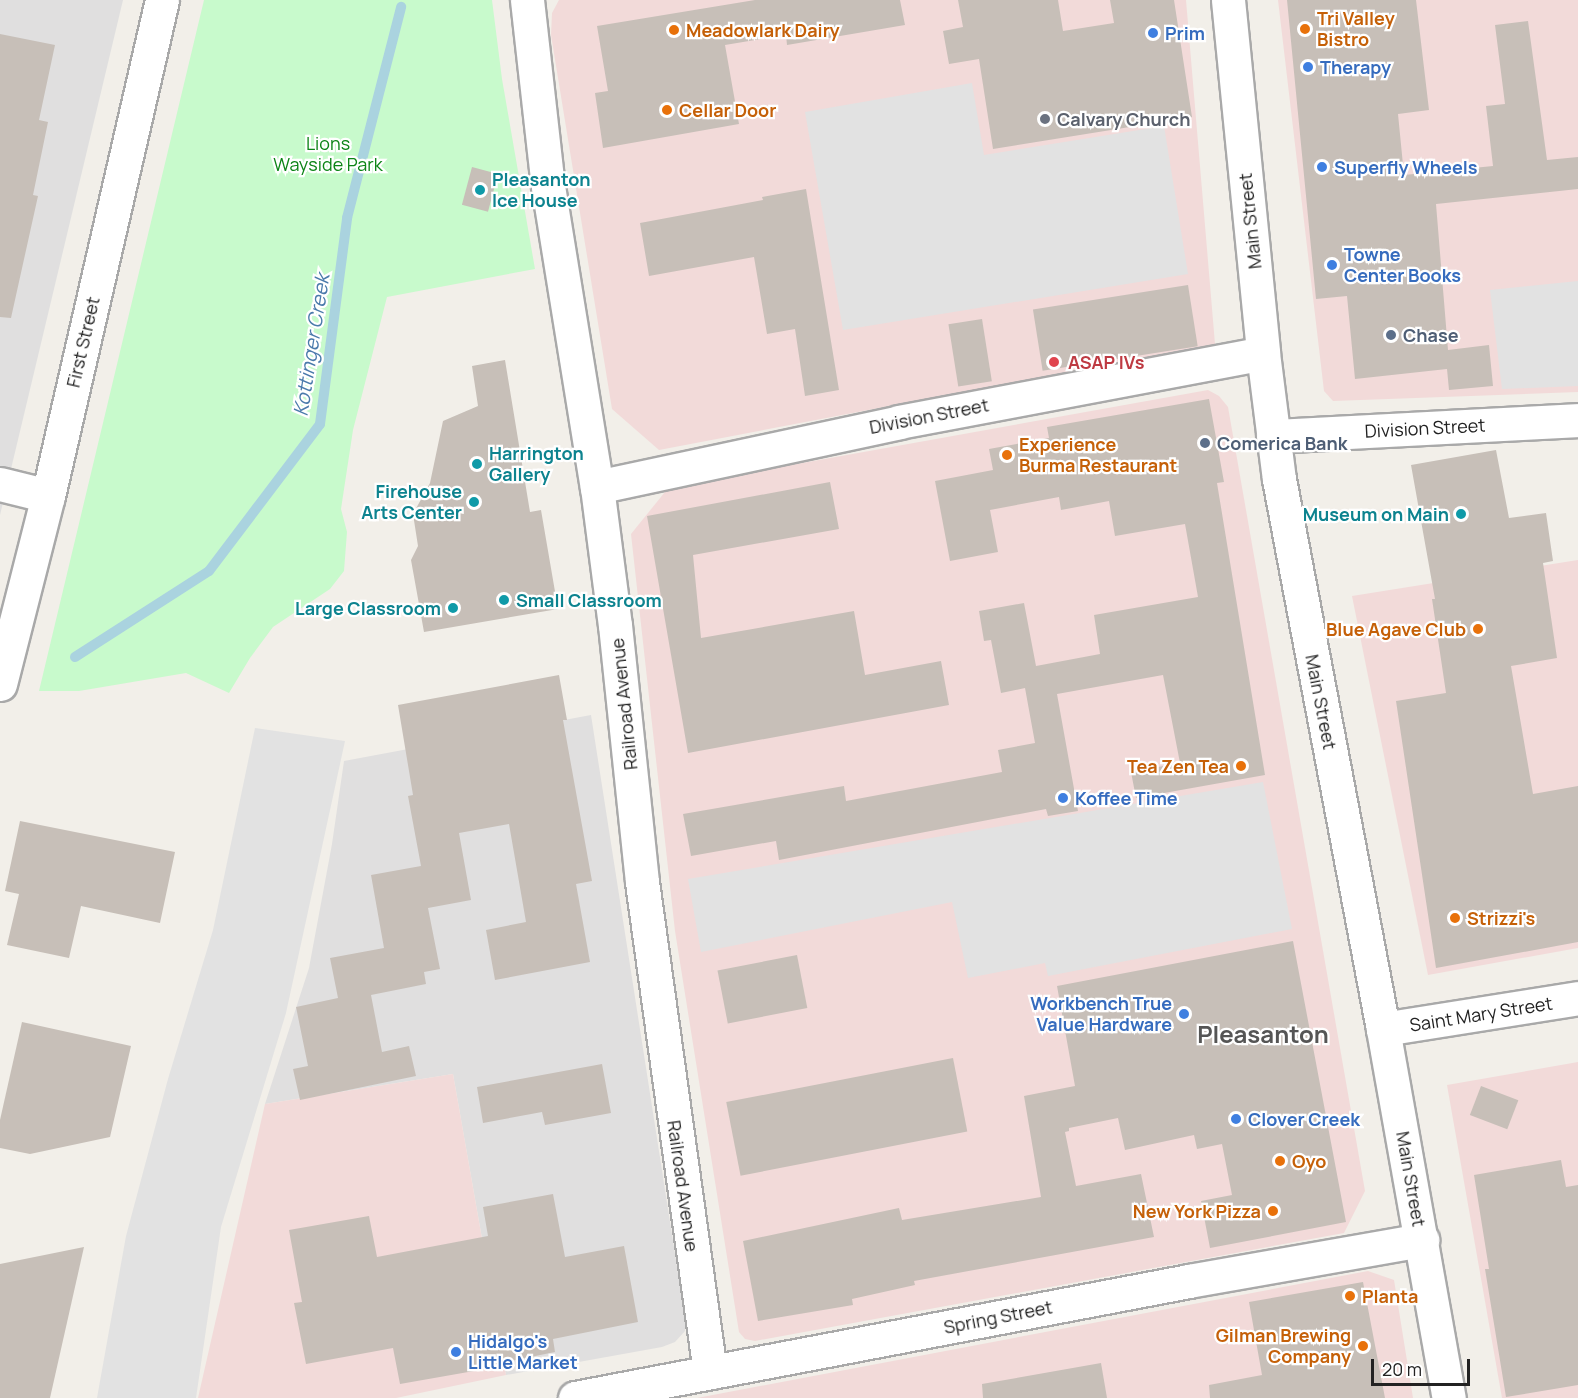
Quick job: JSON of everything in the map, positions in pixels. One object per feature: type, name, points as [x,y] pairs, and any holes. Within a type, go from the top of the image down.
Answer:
[{"type":"street","name":"First Street","points":[[0,684],[48,496],[162,0]]},
{"type":"street","name":"Railroad Avenue","points":[[527,0],[548,186],[597,487],[615,626],[642,882],[710,1372]]},
{"type":"street","name":"Main Street","points":[[1228,0],[1273,436],[1422,1240],[1449,1398]]},
{"type":"street","name":"Division Street","points":[[597,487],[899,422],[1263,353]]},
{"type":"street","name":"Division Street","points":[[1273,436],[1578,420]]},
{"type":"street","points":[[0,484],[48,496]]},
{"type":"street","name":"Saint Mary Street","points":[[1383,1029],[1578,998]]},
{"type":"street","name":"Spring Street","points":[[575,1398],[1189,1281],[1422,1240]]},
{"type":"shaded area","points":[[0,0],[123,0],[0,515]]},
{"type":"shaded area","points":[[559,0],[1186,0],[1215,344],[659,450],[612,409],[551,35],[552,13]]},
{"type":"shaded area","points":[[1278,0],[1578,0],[1578,392],[1333,401],[1324,391]]},
{"type":"shaded area","points":[[972,83],[984,155],[1164,126],[1188,274],[843,330],[805,112]]},
{"type":"shaded area","points":[[1578,281],[1578,386],[1502,389],[1490,290]]},
{"type":"shaded area","points":[[1208,390],[1219,396],[1228,407],[1365,1191],[1344,1233],[755,1341],[745,1339],[739,1332],[675,931],[631,534],[669,487]]},
{"type":"shaded area","points":[[1578,560],[1578,948],[1428,975],[1352,596]]},
{"type":"shaded area","points":[[591,715],[685,1318],[685,1331],[675,1342],[662,1347],[506,1375],[453,1074],[265,1104],[309,968],[332,844],[344,761]]},
{"type":"shaded area","points":[[255,728],[345,741],[286,1013],[221,1227],[196,1398],[97,1398],[126,1236],[168,1079],[213,930]]},
{"type":"shaded area","points":[[1263,782],[1292,929],[1048,976],[1045,963],[968,978],[952,902],[701,952],[688,879]]},
{"type":"shaded area","points":[[1578,1062],[1578,1398],[1502,1398],[1447,1085]]},
{"type":"shaded area","points":[[453,1074],[506,1375],[396,1398],[198,1398],[265,1104]]},
{"type":"shaded area","points":[[1368,1271],[1394,1280],[1413,1398],[697,1398]]},
{"type":"green space","name":"Lions Wayside Park","points":[[204,0],[492,0],[502,79],[535,269],[387,297],[353,430],[341,509],[347,532],[344,571],[330,589],[273,627],[250,658],[229,693],[186,673],[79,691],[39,691]]},
{"type":"building","points":[[755,0],[900,0],[905,25],[787,45],[786,35],[725,45],[739,124],[603,148],[595,93],[608,91],[597,26]]},
{"type":"building","points":[[958,0],[1058,0],[1063,31],[1114,23],[1110,0],[1174,0],[1192,117],[993,149],[979,59],[949,64],[943,31],[963,27]]},
{"type":"building","points":[[1287,0],[1416,0],[1429,110],[1398,114],[1404,175],[1493,166],[1486,106],[1505,104],[1495,25],[1528,21],[1547,160],[1578,157],[1578,189],[1436,204],[1448,350],[1489,345],[1493,386],[1449,390],[1447,369],[1355,379],[1347,296],[1316,299]]},
{"type":"building","points":[[0,34],[55,45],[39,120],[48,122],[33,195],[38,196],[11,318],[0,317]]},
{"type":"building","name":"Pleasanton Ice House","points":[[472,167],[498,174],[488,212],[462,205]]},
{"type":"building","points":[[806,189],[839,390],[805,396],[795,329],[767,334],[754,257],[649,276],[640,223],[763,200],[762,197]]},
{"type":"building","points":[[1188,285],[1198,346],[1043,371],[1033,310]]},
{"type":"building","points":[[982,319],[992,381],[958,387],[948,324]]},
{"type":"building","name":"Firehouse Arts Center","points":[[505,360],[530,512],[541,510],[558,609],[424,632],[411,560],[418,546],[413,514],[430,483],[443,421],[478,406],[472,366]]},
{"type":"building","points":[[1209,399],[1224,482],[1217,483],[1265,775],[1136,798],[1131,772],[1180,763],[1163,675],[1057,694],[1078,811],[1048,816],[1046,809],[779,860],[776,841],[691,856],[683,814],[844,786],[846,801],[1002,772],[998,750],[1035,743],[1025,688],[1001,693],[991,640],[984,641],[979,611],[1024,603],[1036,666],[1100,654],[1094,615],[1198,597],[1185,524],[1115,536],[1109,501],[1061,510],[1059,497],[990,510],[998,552],[950,561],[935,481],[993,470],[989,449],[1049,438],[1047,427]]},
{"type":"building","points":[[1496,450],[1509,518],[1546,513],[1553,561],[1543,563],[1557,658],[1511,666],[1533,794],[1578,786],[1578,942],[1436,968],[1396,701],[1446,693],[1432,599],[1435,599],[1411,465]]},
{"type":"building","points":[[830,482],[839,529],[693,555],[701,638],[854,611],[865,675],[941,661],[949,705],[688,753],[647,516]]},
{"type":"building","points":[[559,675],[567,720],[563,720],[592,881],[576,884],[590,962],[495,980],[486,930],[526,922],[509,824],[459,833],[471,900],[428,908],[440,969],[424,972],[426,984],[371,995],[382,1052],[409,1046],[416,1076],[300,1100],[293,1069],[308,1066],[296,1007],[338,998],[330,958],[384,948],[371,875],[421,866],[408,796],[413,795],[398,705]]},
{"type":"building","points":[[20,821],[175,852],[160,923],[81,906],[69,958],[7,945],[19,894],[5,891]]},
{"type":"building","points":[[1293,941],[1346,1222],[1210,1248],[1201,1201],[1232,1195],[1222,1144],[1197,1149],[1194,1135],[1125,1150],[1118,1118],[1069,1128],[1069,1131],[1065,1132],[1076,1186],[1141,1174],[1154,1237],[914,1281],[915,1285],[852,1299],[853,1305],[758,1321],[743,1241],[899,1208],[902,1220],[1041,1197],[1024,1096],[1075,1086],[1057,986]]},
{"type":"building","points":[[797,955],[807,1008],[728,1023],[717,970]]},
{"type":"building","points":[[22,1022],[131,1046],[110,1137],[30,1154],[0,1148],[0,1120]]},
{"type":"building","points":[[953,1058],[967,1132],[741,1176],[726,1102]]},
{"type":"building","points":[[602,1064],[611,1113],[545,1125],[542,1112],[483,1123],[477,1087]]},
{"type":"building","points":[[1481,1086],[1518,1100],[1507,1129],[1470,1115]]},
{"type":"building","points":[[1561,1160],[1566,1187],[1578,1185],[1578,1385],[1506,1397],[1485,1269],[1489,1269],[1474,1175]]},
{"type":"building","points":[[553,1194],[565,1257],[624,1246],[638,1322],[553,1339],[555,1352],[491,1365],[491,1368],[400,1384],[393,1348],[306,1364],[294,1303],[302,1302],[289,1230],[369,1216],[377,1257],[488,1236],[483,1207]]},
{"type":"building","points":[[84,1247],[50,1398],[0,1398],[0,1264]]},
{"type":"building","points":[[1363,1282],[1385,1398],[1210,1398],[1209,1385],[1262,1375],[1249,1302]]},
{"type":"building","points":[[1101,1363],[1107,1398],[983,1398],[982,1384]]},
{"type":"waterway","name":"Kottinger Creek","points":[[75,657],[209,571],[320,424],[347,218],[401,7]]},
{"type":"place","name":"Tri Valley Bistro","points":[[1305,29]]},
{"type":"place","name":"Meadowlark Dairy","points":[[674,30]]},
{"type":"place","name":"Prim","points":[[1153,33]]},
{"type":"place","name":"Therapy","points":[[1308,67]]},
{"type":"place","name":"Cellar Door","points":[[667,110]]},
{"type":"place","name":"Calvary Church","points":[[1045,119]]},
{"type":"place","name":"Superfly Wheels","points":[[1322,167]]},
{"type":"place","name":"Pleasanton Ice House","points":[[480,190]]},
{"type":"place","name":"Towne Center Books","points":[[1332,265]]},
{"type":"place","name":"Chase","points":[[1391,335]]},
{"type":"place","name":"ASAP IVs","points":[[1054,362]]},
{"type":"place","name":"Comerica Bank","points":[[1205,443]]},
{"type":"place","name":"Experience Burma Restaurant","points":[[1007,455]]},
{"type":"place","name":"Harrington Gallery","points":[[477,464]]},
{"type":"place","name":"Firehouse Arts Center","points":[[474,502]]},
{"type":"place","name":"Museum on Main","points":[[1461,514]]},
{"type":"place","name":"Small Classroom","points":[[504,600]]},
{"type":"place","name":"Large Classroom","points":[[453,608]]},
{"type":"place","name":"Blue Agave Club","points":[[1478,629]]},
{"type":"place","name":"Tea Zen Tea","points":[[1241,766]]},
{"type":"place","name":"Koffee Time","points":[[1063,798]]},
{"type":"place","name":"Strizzi's","points":[[1455,918]]},
{"type":"place","name":"Workbench True Value Hardware","points":[[1184,1014]]},
{"type":"place","name":"Clover Creek","points":[[1236,1119]]},
{"type":"place","name":"Oyo","points":[[1280,1161]]},
{"type":"place","name":"New York Pizza","points":[[1273,1211]]},
{"type":"place","name":"Planta","points":[[1350,1296]]},
{"type":"place","name":"Gilman Brewing Company","points":[[1363,1346]]},
{"type":"place","name":"Hidalgo's Little Market","points":[[456,1352]]},
{"type":"district","name":"Pleasanton","points":[[1263,1034]]}]
